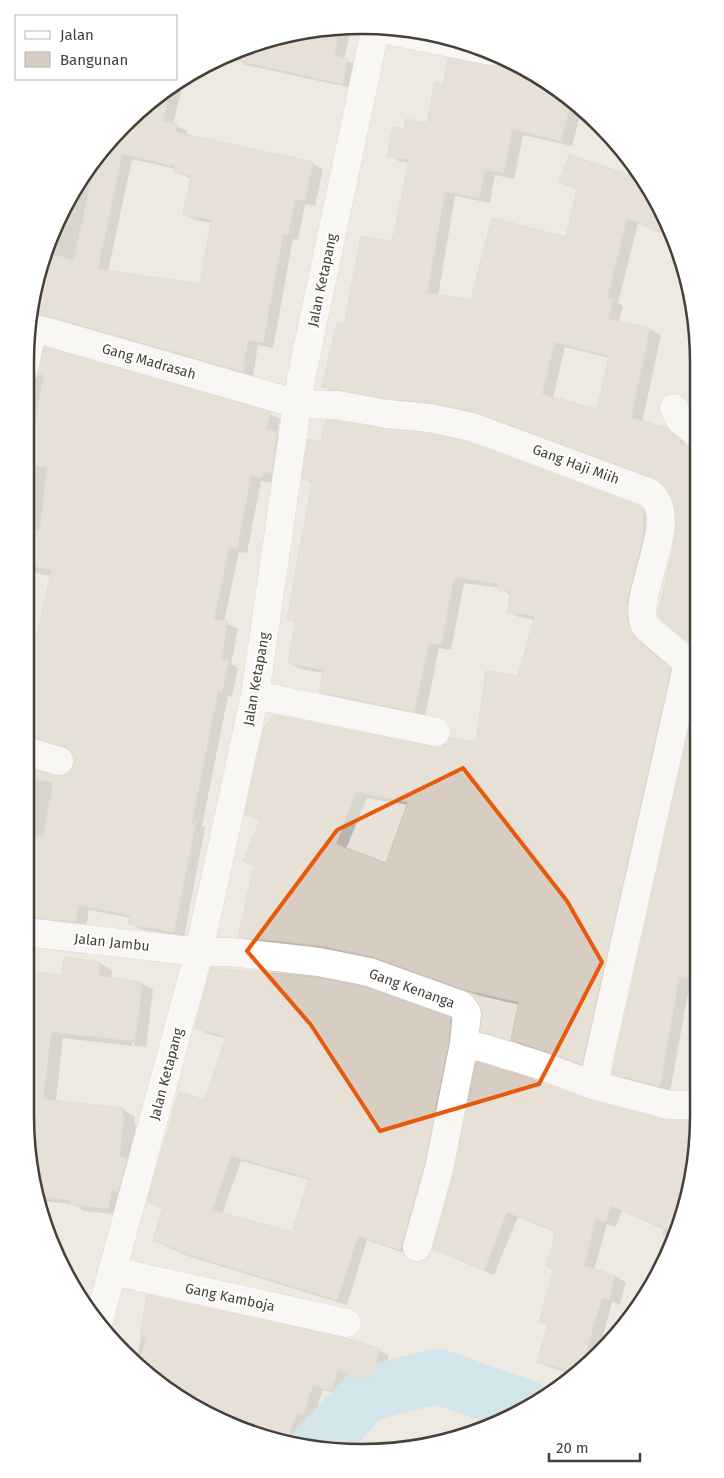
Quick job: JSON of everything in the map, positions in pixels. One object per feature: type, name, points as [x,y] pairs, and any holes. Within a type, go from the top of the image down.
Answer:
[{"type":"street","name":"Jalan Ketapang","points":[[101,1314],[198,952],[255,695],[298,404],[375,34]]},
{"type":"street","name":"Gang Madrasah","points":[[35,333],[41,330],[298,404]]},
{"type":"street","name":"Gang Haji Miih","points":[[298,404],[338,405],[387,414],[430,418],[472,427],[650,492],[656,497],[662,511],[645,601],[643,622],[646,627],[690,663]]},
{"type":"street","points":[[674,408],[680,420],[690,428]]},
{"type":"street","points":[[593,1085],[690,678]]},
{"type":"street","points":[[255,695],[436,732]]},
{"type":"street","points":[[34,754],[59,761]]},
{"type":"street","name":"Jalan Jambu","points":[[34,933],[198,952]]},
{"type":"street","name":"Gang Kenanga","points":[[198,952],[230,952],[319,962],[369,972],[461,1005],[467,1013],[464,1044],[439,1169],[416,1246]]},
{"type":"street","points":[[464,1044],[542,1066],[593,1085],[669,1105],[690,1105]]},
{"type":"street","name":"Gang Kamboja","points":[[112,1271],[347,1323]]},
{"type":"highlighted area","points":[[463,768],[567,901],[602,962],[539,1084],[380,1131],[311,1025],[247,951],[337,830]]},
{"type":"shaded area","points":[[341,34],[383,34],[426,40],[468,51],[507,68],[544,89],[578,115],[609,146],[635,180],[656,217],[673,256],[684,298],[690,341],[690,1137],[684,1180],[673,1222],[646,1280],[622,1316],[578,1363],[544,1389],[488,1419],[447,1433],[383,1444],[341,1444],[277,1433],[236,1419],[180,1389],[130,1348],[89,1298],[68,1261],[51,1222],[40,1180],[34,1137],[34,341],[40,298],[51,256],[78,198],[115,146],[162,102],[180,89],[217,68],[256,51],[277,45]]},
{"type":"building","points":[[338,34],[334,55],[348,59],[342,84],[234,60],[277,45]]},
{"type":"building","points":[[448,58],[494,66],[512,71],[526,78],[570,108],[561,141],[512,129],[504,173],[485,170],[479,198],[445,191],[427,293],[471,300],[492,218],[566,237],[577,189],[559,182],[569,155],[632,176],[646,198],[664,234],[627,218],[607,298],[613,299],[608,319],[650,328],[631,418],[667,428],[680,439],[679,444],[690,447],[690,644],[660,618],[658,613],[674,544],[676,520],[672,497],[656,479],[475,412],[433,403],[389,399],[322,387],[337,323],[344,325],[361,236],[391,241],[394,234],[409,160],[387,156],[393,127],[404,129],[406,119],[427,123],[435,82],[443,84]],"holes":[[[555,342],[609,356],[597,409],[542,394]]]},
{"type":"building","points":[[168,98],[163,121],[177,124],[175,132],[313,162],[305,201],[295,199],[288,235],[283,234],[263,343],[248,340],[243,372],[45,315],[37,316],[50,259],[53,260],[54,255],[74,260],[92,176],[130,130]],"holes":[[[122,154],[175,166],[174,172],[191,176],[183,215],[211,220],[200,284],[98,269]]]},
{"type":"building","points":[[44,347],[271,412],[266,429],[277,432],[272,473],[264,472],[262,478],[251,476],[237,548],[229,547],[214,619],[228,622],[221,659],[229,661],[222,692],[218,691],[191,827],[196,821],[174,932],[128,924],[130,915],[79,905],[76,922],[34,918],[34,836],[43,837],[53,782],[34,779],[34,770],[62,776],[70,772],[74,765],[74,757],[70,750],[64,746],[34,738],[34,634],[37,635],[52,569],[34,566],[34,529],[40,530],[47,467],[34,465],[34,427],[44,375],[37,374]]},
{"type":"building","points":[[326,420],[428,433],[468,442],[640,506],[644,511],[643,537],[628,595],[627,619],[635,638],[671,669],[582,1064],[511,1040],[519,1002],[465,990],[372,957],[321,946],[238,937],[254,866],[243,861],[260,820],[245,814],[264,728],[274,715],[433,747],[441,747],[450,737],[476,742],[486,671],[518,676],[535,616],[507,612],[511,591],[498,590],[499,584],[454,577],[441,645],[429,643],[414,712],[319,692],[323,670],[288,663],[296,621],[287,620],[312,481],[302,479],[308,439],[321,441]],"holes":[[[356,792],[408,802],[386,863],[336,844]]]},
{"type":"building","points":[[690,723],[690,979],[679,977],[660,1086],[612,1074]]},
{"type":"building","points":[[64,957],[100,962],[98,976],[141,982],[134,1041],[51,1032],[43,1099],[123,1108],[122,1116],[124,1117],[119,1157],[127,1159],[118,1192],[111,1190],[109,1209],[71,1204],[71,1200],[44,1197],[40,1180],[34,1137],[34,972],[62,975]]},
{"type":"building","points":[[211,968],[317,977],[365,987],[451,1018],[449,1042],[424,1165],[400,1250],[358,1236],[337,1300],[177,1251],[177,1249],[153,1241],[163,1207],[147,1202],[179,1092],[205,1100],[226,1037],[195,1028]],"holes":[[[231,1156],[309,1178],[292,1232],[212,1210]]]},
{"type":"building","points":[[476,1062],[589,1100],[665,1120],[690,1121],[690,1137],[684,1180],[670,1230],[611,1206],[605,1222],[596,1219],[584,1266],[615,1275],[609,1299],[602,1297],[587,1349],[591,1351],[569,1371],[537,1362],[548,1324],[539,1322],[554,1268],[546,1266],[555,1238],[553,1238],[554,1231],[507,1212],[484,1270],[433,1249],[454,1172]]},
{"type":"building","points":[[147,1295],[345,1338],[380,1349],[370,1380],[338,1370],[331,1391],[313,1385],[303,1415],[296,1413],[288,1436],[256,1427],[236,1419],[180,1389],[140,1357],[147,1337],[140,1336]]},
{"type":"waterway","points":[[322,1441],[367,1394],[437,1376],[517,1405]]}]
